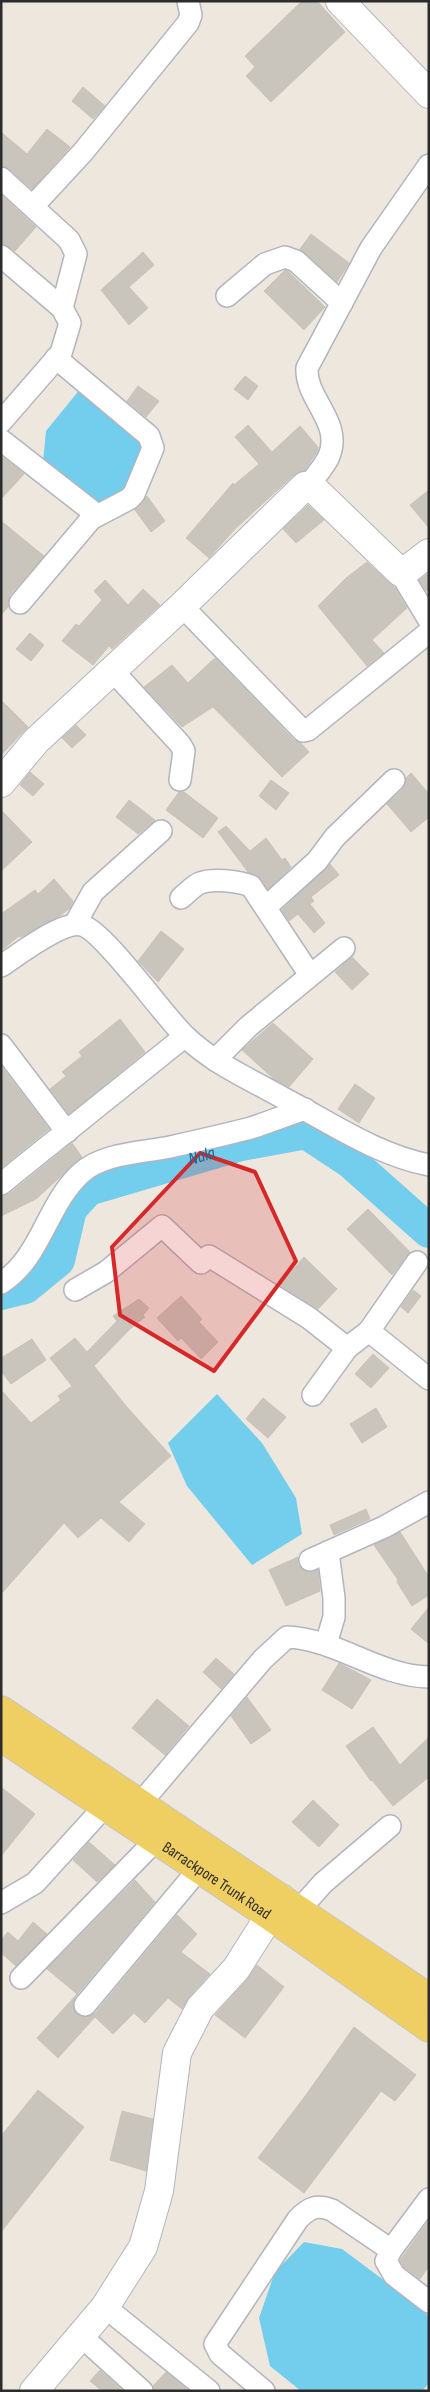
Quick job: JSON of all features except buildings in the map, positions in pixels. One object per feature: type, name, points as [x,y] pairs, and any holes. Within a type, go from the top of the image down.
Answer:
[{"type":"main road","name":"Barrackpore Trunk Road","points":[[1,1710],[139,1804],[283,1908],[429,2028]]},
{"type":"main road","name":"Barrackpore Trunk Road","points":[[1,1737],[199,1869],[283,1908],[429,1998]]},
{"type":"street","points":[[33,206],[78,158],[188,23],[191,15],[188,1]]},
{"type":"street","points":[[340,1],[429,94]]},
{"type":"street","points":[[1,783],[36,741],[182,606],[308,485],[329,456],[331,439],[328,419],[308,384],[307,368],[371,248],[429,165]]},
{"type":"street","points":[[1,178],[33,206],[75,248],[76,254],[62,308]]},
{"type":"street","points":[[1,256],[62,308],[70,322],[62,349],[56,358],[1,422]]},
{"type":"street","points":[[226,296],[265,264],[285,257],[296,261],[342,303]]},
{"type":"street","points":[[20,603],[87,523],[97,515],[129,499],[134,494],[140,483],[153,443],[149,436],[56,358]]},
{"type":"street","points":[[1,440],[97,515]]},
{"type":"street","points":[[308,485],[400,572],[429,620]]},
{"type":"street","points":[[400,572],[408,569],[429,553]]},
{"type":"street","points":[[182,606],[303,731],[308,730],[429,632]]},
{"type":"street","points":[[112,670],[180,744],[184,751],[180,780]]},
{"type":"street","points":[[266,907],[317,861],[335,837],[394,780]]},
{"type":"street","points":[[75,924],[93,892],[161,831]]},
{"type":"street","points":[[181,898],[199,883],[208,881],[242,883],[251,886],[310,975]]},
{"type":"street","points":[[1,966],[67,926],[83,925],[91,929],[116,954],[184,1036],[215,1060],[396,1157],[429,1165]]},
{"type":"street","points":[[215,1060],[249,1026],[344,948]]},
{"type":"street","points":[[1,1184],[184,1036]]},
{"type":"street","points":[[1,1045],[67,1132]]},
{"type":"street","points":[[1,1283],[15,1274],[34,1249],[52,1211],[80,1173],[107,1159],[170,1147],[251,1128],[305,1109]]},
{"type":"street","points":[[75,1290],[106,1272],[162,1226],[201,1262],[209,1256],[309,1318],[346,1348]]},
{"type":"street","points":[[313,1395],[346,1348],[368,1330],[417,1262]]},
{"type":"street","points":[[368,1330],[429,1379]]},
{"type":"street","points":[[326,1644],[334,1617],[334,1598],[319,1556],[384,1527],[429,1502]]},
{"type":"street","points":[[139,1804],[263,1659],[287,1637],[306,1638],[326,1644],[377,1666],[413,1677],[429,1677]]},
{"type":"street","points":[[1,1903],[35,1883],[105,1806]]},
{"type":"street","points":[[34,2391],[105,2307],[143,2247],[159,2191],[177,2052],[200,2008],[236,1969],[283,1908],[323,1883],[390,1826]]},
{"type":"street","points":[[21,1978],[156,1840]]},
{"type":"street","points":[[85,2004],[199,1869]]},
{"type":"street","points":[[429,2198],[391,2250],[386,2261],[394,2275],[429,2302]]},
{"type":"street","points":[[264,2391],[220,2354],[214,2344],[298,2219],[309,2208],[322,2206],[332,2210],[391,2250]]},
{"type":"street","points":[[105,2307],[209,2391]]},
{"type":"street","points":[[81,2336],[142,2391]]},
{"type":"highlighted area","points":[[200,1153],[255,1172],[296,1261],[214,1371],[120,1315],[112,1247]]},
{"type":"water","points":[[81,388],[146,447],[133,488],[98,505],[43,462],[46,431]]},
{"type":"water","points":[[217,1394],[262,1443],[296,1498],[302,1534],[252,1565],[187,1486],[168,1443]]},
{"type":"water","points":[[304,2242],[342,2249],[425,2311],[429,2318],[429,2383],[422,2391],[301,2391],[270,2366],[259,2318],[275,2272]]},
{"type":"waterway","name":"Nala","points":[[1,1293],[25,1287],[58,1260],[70,1209],[88,1189],[241,1144],[306,1132],[350,1161],[429,1231]]}]
